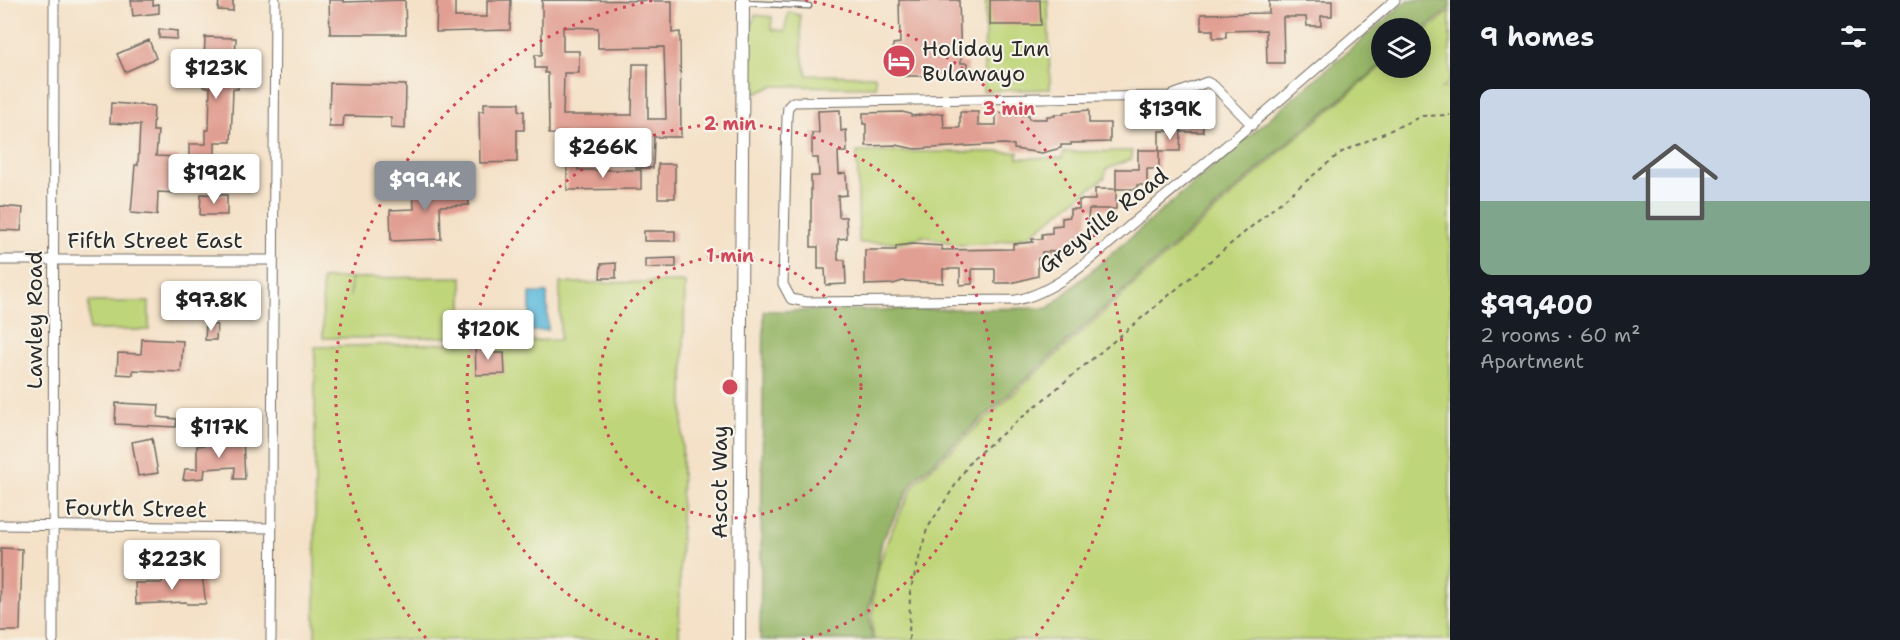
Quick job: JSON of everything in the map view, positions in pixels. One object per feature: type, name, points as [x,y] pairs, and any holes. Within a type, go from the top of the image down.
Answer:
[{"type":"main road","name":"Ascot Way","points":[[739,640],[743,2]]},
{"type":"street","name":"Lawley Road","points":[[53,640],[54,0]]},
{"type":"street","points":[[271,640],[274,0]]},
{"type":"street","name":"Greyville Road","points":[[1252,125],[1214,86],[1207,82],[1170,96],[798,101],[788,107],[787,116],[782,274],[787,293],[791,299],[806,302],[1016,300],[1039,294],[1095,253],[1252,125],[1395,0]]},
{"type":"street","name":"Fifth Street East","points":[[0,260],[273,260]]},
{"type":"street","name":"Fourth Street","points":[[0,525],[272,528]]},
{"type":"lane","points":[[743,2],[779,2],[809,6]]},
{"type":"path","points":[[909,640],[910,592],[927,529],[972,459],[1340,153],[1422,116],[1450,115]]},
{"type":"green space","points":[[986,0],[1048,0],[1050,89],[983,91]]},
{"type":"green space","points":[[1408,0],[1450,0],[1450,8],[1431,24],[1431,18],[1387,18]]},
{"type":"green space","points":[[1450,11],[1450,81],[1442,88],[1450,88],[1450,640],[874,640],[872,618],[876,577],[888,540],[915,483],[1290,143],[1371,75],[1371,78],[1431,78],[1431,27]]},
{"type":"green space","points":[[789,12],[800,15],[802,54],[807,75],[875,76],[876,87],[773,86],[750,96],[750,30],[755,15],[772,17],[771,29],[784,31]]},
{"type":"green space","points":[[1371,32],[1371,73],[1287,143],[913,481],[882,541],[869,609],[872,640],[760,640],[764,311],[1048,308]]},
{"type":"green space","points":[[1132,151],[1132,159],[1106,169],[1105,177],[1028,236],[988,244],[959,245],[924,236],[903,242],[859,243],[857,152],[1018,152],[1018,158],[1062,158],[1064,152]]},
{"type":"green space","points":[[462,277],[462,337],[323,338],[322,279],[350,278],[350,297],[351,278]]},
{"type":"green space","points":[[685,282],[679,640],[315,640],[315,347],[560,340],[560,283]]},
{"type":"green space","points":[[89,302],[149,302],[149,330],[89,330]]},
{"type":"water","points":[[530,293],[547,293],[548,330],[530,331]]},
{"type":"building","points":[[131,0],[153,0],[153,5],[159,4],[159,13],[133,16]]},
{"type":"building","points":[[219,0],[233,0],[233,11],[218,10]]},
{"type":"building","points":[[329,0],[343,0],[344,2],[405,0],[406,34],[330,34]]},
{"type":"building","points":[[437,0],[455,0],[455,17],[487,17],[487,0],[511,0],[510,30],[436,32]]},
{"type":"building","points":[[542,0],[672,1],[672,33],[680,32],[681,137],[654,137],[653,168],[636,168],[637,135],[549,134],[548,73],[545,73],[545,68],[535,68],[535,55],[542,55]],"holes":[[[563,27],[598,28],[598,48],[664,47],[666,119],[648,119],[648,64],[633,64],[632,115],[563,115],[564,73],[579,73],[579,51],[563,51]]]},
{"type":"building","points":[[899,0],[959,0],[961,63],[968,63],[968,76],[901,76],[901,57],[893,57],[893,44],[900,43]]},
{"type":"building","points":[[990,0],[1040,0],[1041,25],[990,25]]},
{"type":"building","points":[[1269,1],[1332,1],[1332,16],[1321,16],[1321,26],[1307,26],[1306,17],[1283,17],[1284,63],[1267,63],[1266,30],[1226,31],[1226,38],[1213,38],[1213,30],[1201,30],[1201,14],[1269,13]]},
{"type":"building","points":[[159,29],[177,31],[177,39],[159,38]]},
{"type":"building","points":[[205,37],[236,38],[235,60],[218,59],[217,79],[238,79],[238,89],[233,89],[231,142],[215,142],[215,164],[189,163],[189,144],[206,144],[206,130],[209,130],[210,87],[203,87]]},
{"type":"building","points":[[149,40],[156,58],[125,72],[117,54]]},
{"type":"building","points":[[330,83],[406,85],[405,129],[391,128],[391,117],[344,116],[343,127],[329,127]]},
{"type":"building","points":[[111,103],[154,106],[153,131],[158,131],[156,156],[178,157],[177,193],[158,192],[157,215],[131,213],[135,165],[138,165],[140,125],[110,123]]},
{"type":"building","points":[[484,103],[519,103],[519,111],[524,111],[524,130],[517,130],[517,162],[480,163],[479,111],[484,111]]},
{"type":"building","points":[[840,110],[841,131],[846,130],[847,152],[838,152],[839,174],[846,173],[847,195],[838,196],[839,217],[846,217],[847,238],[838,239],[838,260],[845,260],[846,284],[826,285],[825,269],[818,269],[818,247],[811,247],[811,176],[819,176],[818,158],[812,158],[812,133],[819,133],[818,111]]},
{"type":"building","points":[[1089,110],[1089,123],[1110,123],[1110,142],[1071,143],[1071,145],[1061,145],[1061,148],[1042,153],[1014,149],[1014,145],[1004,144],[915,149],[896,145],[866,146],[866,124],[863,124],[863,113],[902,112],[911,114],[911,116],[943,113],[944,128],[960,128],[960,112],[978,112],[978,125],[996,125],[996,112],[1029,115],[1029,119],[1047,119],[1047,116],[1064,114],[1064,112]]},
{"type":"building","points":[[1182,112],[1203,112],[1203,132],[1182,132]]},
{"type":"building","points":[[1159,131],[1181,131],[1180,151],[1159,151]]},
{"type":"building","points":[[1138,150],[1159,150],[1159,169],[1147,169],[1147,185],[1137,185],[1137,189],[1116,189],[1116,169],[1138,169]]},
{"type":"building","points":[[658,164],[675,164],[675,198],[658,198]]},
{"type":"building","points":[[567,165],[578,165],[578,170],[641,170],[641,189],[567,190]]},
{"type":"building","points":[[418,177],[433,177],[434,189],[468,187],[469,205],[440,206],[441,239],[391,241],[390,210],[414,209],[413,189],[418,189]]},
{"type":"building","points":[[1095,189],[1116,189],[1116,209],[1089,209],[1086,237],[1077,237],[1077,245],[1067,245],[1068,251],[1042,252],[1042,257],[1038,258],[1038,276],[1011,283],[995,283],[995,269],[972,269],[972,284],[960,285],[960,269],[943,269],[943,283],[903,281],[893,284],[865,285],[865,250],[896,250],[896,246],[913,244],[942,246],[942,250],[1013,249],[1013,244],[1033,242],[1032,239],[1042,239],[1042,234],[1052,233],[1052,226],[1062,225],[1062,218],[1070,217],[1070,209],[1079,209],[1079,200],[1095,200]]},
{"type":"building","points":[[201,194],[227,195],[227,215],[200,215]]},
{"type":"building","points":[[0,206],[23,208],[21,231],[0,230]]},
{"type":"building","points":[[644,231],[675,231],[675,241],[644,241]]},
{"type":"building","points":[[676,258],[676,267],[645,268],[645,259]]},
{"type":"building","points":[[616,263],[616,278],[600,278],[601,264]]},
{"type":"building","points":[[206,324],[217,325],[216,340],[205,340]]},
{"type":"building","points":[[142,339],[183,341],[181,372],[133,370],[133,375],[117,374],[118,353],[141,354]]},
{"type":"building","points":[[475,341],[487,341],[487,353],[504,353],[505,374],[476,375]]},
{"type":"building","points":[[116,403],[159,405],[158,417],[177,419],[176,427],[115,424]]},
{"type":"building","points":[[152,438],[158,473],[138,476],[132,442]]},
{"type":"building","points":[[243,439],[245,479],[234,479],[235,467],[205,469],[204,478],[183,480],[185,469],[197,469],[197,446]]},
{"type":"building","points":[[1,548],[22,549],[20,631],[0,631]]},
{"type":"building","points":[[202,575],[206,604],[187,604],[186,602],[136,604],[135,583],[162,583],[162,578]]},
{"type":"place","name":"Holiday Inn Bulawayo","points":[[899,61]]}]
